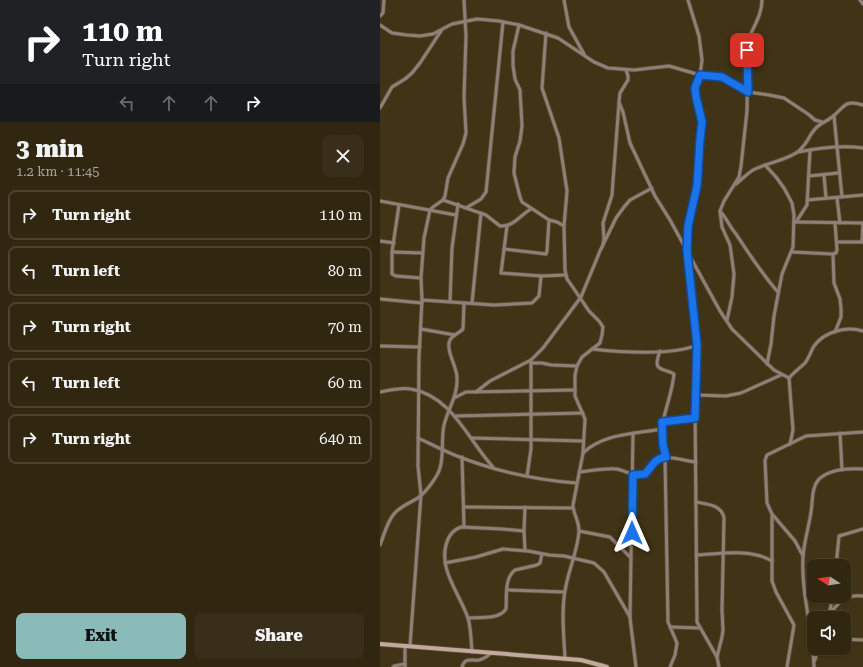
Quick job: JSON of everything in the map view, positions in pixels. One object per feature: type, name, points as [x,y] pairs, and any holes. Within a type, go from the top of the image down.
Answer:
[{"type":"street","points":[[380,16],[383,13],[384,0]]},
{"type":"street","points":[[393,667],[405,665],[421,496],[418,466],[418,438],[422,302],[421,278],[423,253],[430,210],[443,200],[447,190],[448,178],[463,144],[466,133],[464,97],[466,36],[464,0]]},
{"type":"street","points":[[564,0],[569,27],[585,55]]},
{"type":"street","points":[[688,0],[699,36],[702,60],[700,75],[695,88],[702,122],[697,186],[688,226],[687,251],[697,345],[695,418],[697,622],[699,628],[717,657],[719,667]]},
{"type":"street","points":[[727,321],[732,297],[734,274],[730,245],[722,227],[720,211],[724,201],[739,177],[745,138],[748,92],[748,41],[751,31],[762,9],[762,0]]},
{"type":"street","points":[[860,0],[863,4]]},
{"type":"street","points":[[380,25],[392,33],[407,36],[420,36],[433,34],[452,24],[465,20],[477,19],[519,25],[558,38],[601,66],[626,70],[668,66],[700,75],[722,77],[748,92],[784,98],[815,120],[822,122]]},
{"type":"street","points":[[466,208],[481,200],[486,192],[503,22]]},
{"type":"street","points":[[519,25],[513,51],[513,65],[515,79],[520,90],[522,126],[520,141],[515,157],[514,173],[520,200],[549,220],[564,226]]},
{"type":"street","points":[[380,108],[392,87],[412,73],[420,63],[441,30]]},
{"type":"street","points":[[546,33],[542,88],[559,138],[566,180],[567,191],[564,226],[565,270],[572,286],[589,311],[599,320],[603,327],[600,343],[582,357],[577,366],[575,390],[576,401],[585,419],[582,453],[573,508],[578,520],[578,542],[572,558],[563,603],[565,659]]},
{"type":"street","points":[[602,248],[604,239],[603,223],[612,196],[620,93],[628,80],[626,70]]},
{"type":"street","points":[[619,102],[623,112],[630,143],[652,188],[701,278],[732,330],[774,370],[789,378]]},
{"type":"street","points":[[734,186],[753,170],[796,152],[804,146],[813,130],[822,122],[834,116],[842,106],[847,103],[863,106]]},
{"type":"street","points":[[834,116],[838,173],[842,197]]},
{"type":"street","points":[[796,152],[837,148],[863,148]]},
{"type":"street","points":[[795,222],[806,207],[810,150]]},
{"type":"street","points":[[765,165],[776,177],[792,203],[795,222],[792,252],[782,274],[778,292],[767,364]]},
{"type":"street","points":[[808,176],[838,173]]},
{"type":"street","points":[[824,175],[826,198]]},
{"type":"street","points":[[476,392],[490,381],[531,361],[543,348],[580,297],[616,218],[630,200],[652,188]]},
{"type":"street","points":[[807,200],[863,195]]},
{"type":"street","points":[[792,252],[833,254],[837,252],[837,198]]},
{"type":"street","points":[[443,200],[481,213],[491,218],[500,226],[512,224],[523,213],[531,209]]},
{"type":"street","points":[[380,201],[456,216]]},
{"type":"street","points":[[450,302],[452,248],[458,204]]},
{"type":"street","points":[[399,205],[392,252],[392,271],[394,275],[421,278]]},
{"type":"street","points":[[720,211],[727,219],[734,232],[748,250],[765,277],[778,292]]},
{"type":"street","points":[[472,303],[481,213]]},
{"type":"street","points":[[504,249],[546,254],[549,220]]},
{"type":"street","points":[[795,222],[863,223],[863,242],[837,242]]},
{"type":"street","points":[[507,226],[501,273],[541,276],[566,275]]},
{"type":"street","points":[[380,241],[394,243]]},
{"type":"street","points":[[392,252],[423,253]]},
{"type":"street","points":[[833,254],[834,283],[840,299],[841,308],[841,317],[835,332]]},
{"type":"street","points":[[380,299],[494,305],[532,304],[539,296],[541,276]]},
{"type":"street","points":[[380,545],[393,515],[399,509],[421,496],[438,474],[441,460],[444,426],[454,398],[457,382],[455,364],[449,352],[448,343],[455,334],[463,329],[464,303]]},
{"type":"street","points":[[421,329],[455,334]]},
{"type":"street","points":[[789,378],[806,362],[814,346],[820,340],[844,329],[863,329]]},
{"type":"street","points":[[592,349],[625,352],[660,351],[682,350],[697,345]]},
{"type":"street","points":[[380,346],[420,347]]},
{"type":"street","points":[[660,351],[657,360],[658,366],[662,370],[674,374],[662,422],[663,449],[666,457],[670,627],[677,643],[675,655],[670,667]]},
{"type":"street","points":[[531,361],[551,365],[577,366]]},
{"type":"street","points":[[527,476],[532,414],[531,361]]},
{"type":"street","points":[[696,395],[726,396],[741,392],[781,375]]},
{"type":"street","points":[[789,378],[793,430],[790,444]]},
{"type":"street","points":[[380,392],[410,389],[420,391],[430,396],[456,416],[479,450],[494,468]]},
{"type":"street","points":[[454,398],[466,392],[575,390]]},
{"type":"street","points":[[456,416],[582,412]]},
{"type":"street","points":[[662,422],[695,418]]},
{"type":"street","points":[[582,453],[595,443],[633,433],[645,433],[662,429]]},
{"type":"street","points":[[803,556],[795,541],[772,514],[767,503],[765,460],[767,455],[806,436],[863,432]]},
{"type":"street","points":[[633,433],[630,618],[636,667]]},
{"type":"street","points":[[840,433],[842,470]]},
{"type":"street","points":[[418,438],[462,457],[494,468],[551,481],[576,483]]},
{"type":"street","points":[[471,438],[583,441]]},
{"type":"street","points":[[462,457],[464,527]]},
{"type":"street","points":[[579,472],[616,469],[633,475],[645,474],[655,460],[660,457],[696,462]]},
{"type":"street","points":[[814,665],[806,598],[803,556],[812,496],[818,480],[822,477],[842,470],[863,469]]},
{"type":"street","points":[[696,502],[718,508],[723,513],[724,554],[722,638],[717,657]]},
{"type":"street","points":[[464,507],[573,508]]},
{"type":"street","points":[[524,507],[525,551]]},
{"type":"street","points":[[772,514],[772,581],[776,592],[794,625],[787,667]]},
{"type":"street","points":[[472,652],[468,618],[444,563],[446,547],[450,536],[456,528],[464,527],[524,531]]},
{"type":"street","points":[[836,559],[838,536],[863,529]]},
{"type":"street","points":[[579,530],[610,537],[630,557]]},
{"type":"street","points":[[444,563],[476,557],[503,549],[564,556],[594,563],[604,572],[630,618]]},
{"type":"street","points":[[468,618],[493,616],[504,612],[506,609],[508,581],[512,572],[537,565],[540,563],[542,554]]},
{"type":"street","points":[[696,555],[749,554],[760,555],[772,561]]},
{"type":"street","points":[[507,590],[564,592]]},
{"type":"street","points":[[832,611],[844,598],[854,595],[863,596]]},
{"type":"street","points":[[670,627],[699,628]]},
{"type":"street","points":[[851,639],[863,640]]},
{"type":"street","points":[[380,644],[582,660],[607,667]]},
{"type":"street","points":[[462,667],[465,661],[470,659],[479,660],[491,653]]},
{"type":"street","points":[[814,665],[816,655]]},
{"type":"route","points":[[632,533],[633,475],[645,474],[655,460],[660,457],[666,457],[663,449],[662,422],[695,418],[697,345],[687,251],[688,226],[697,186],[702,122],[695,88],[700,75],[711,75],[722,77],[748,92],[747,50]]}]
